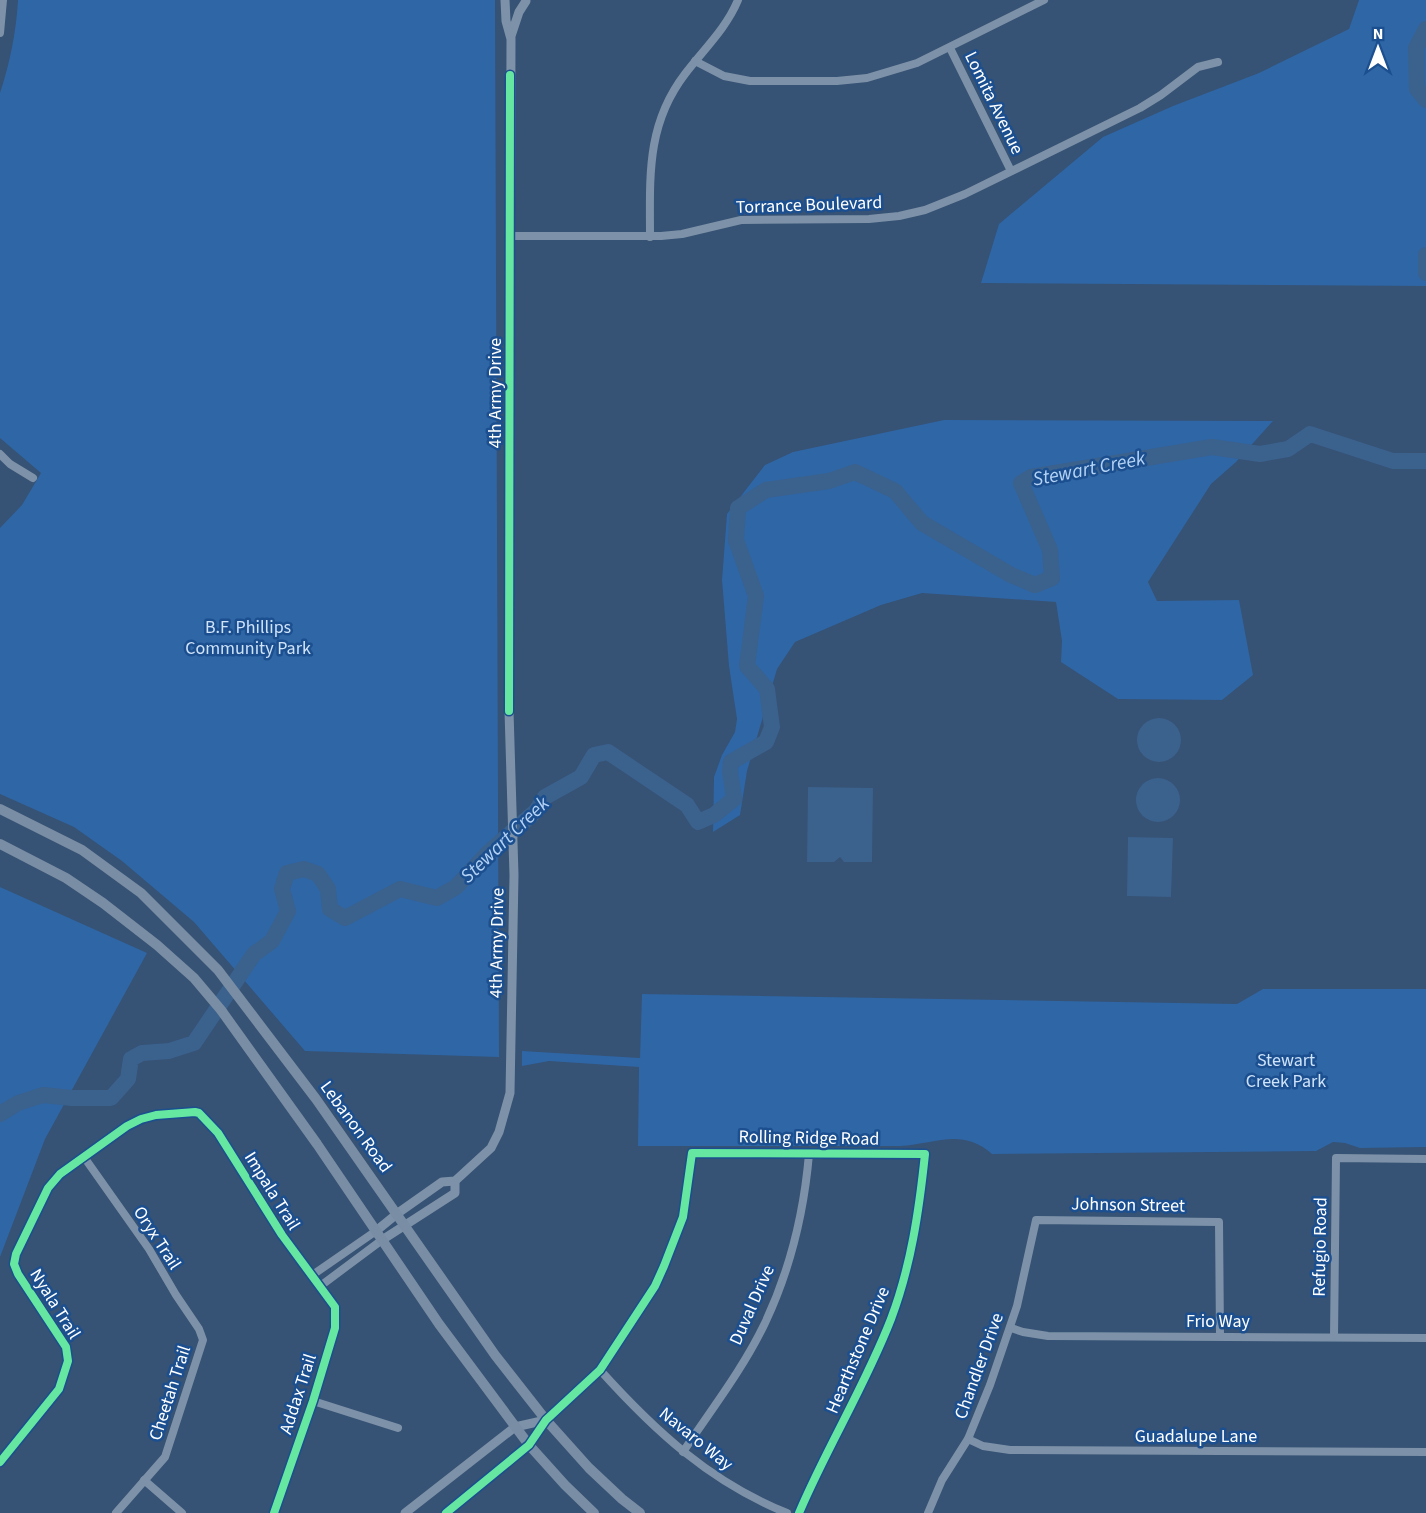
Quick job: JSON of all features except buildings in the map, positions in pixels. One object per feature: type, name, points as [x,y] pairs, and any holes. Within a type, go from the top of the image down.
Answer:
[{"type":"main road","name":"Lebanon Road","points":[[0,809],[82,850],[141,893],[218,970],[398,1213],[495,1355],[589,1468],[640,1513]]},
{"type":"main road","points":[[0,844],[66,878],[158,945],[194,978],[317,1144],[439,1324],[515,1427],[565,1485],[594,1513]]},
{"type":"street","points":[[0,33],[3,0]]},
{"type":"street","name":"4th Army Drive","points":[[511,39],[506,21],[506,0],[519,3],[527,1]]},
{"type":"street","points":[[650,237],[650,170],[655,134],[668,100],[677,85],[724,26],[738,0]]},
{"type":"street","points":[[695,61],[716,73],[744,80],[837,81],[867,78],[917,63],[1044,0]]},
{"type":"street","name":"4th Army Drive","points":[[319,1287],[379,1236],[398,1213],[442,1182],[455,1181],[491,1148],[499,1131],[510,1093],[514,937],[509,711],[511,39],[515,21],[527,1]]},
{"type":"street","name":"Lomita Avenue","points":[[950,48],[1011,171]]},
{"type":"street","name":"Torrance Boulevard","points":[[510,236],[650,237],[682,234],[727,222],[748,220],[860,220],[899,216],[943,204],[1146,104],[1198,68],[1218,62]]},
{"type":"street","points":[[0,454],[10,464],[33,478]]},
{"type":"street","name":"Impala Trail","points":[[84,1157],[141,1119],[188,1111],[199,1113],[218,1133],[282,1235],[319,1287]]},
{"type":"street","name":"Rolling Ridge Road","points":[[600,1370],[649,1295],[664,1266],[683,1217],[692,1153],[925,1154]]},
{"type":"street","name":"Duval Drive","points":[[683,1452],[736,1372],[765,1323],[792,1252],[805,1192],[809,1154]]},
{"type":"street","name":"Hearthstone Drive","points":[[799,1513],[811,1484],[853,1404],[891,1320],[911,1253],[918,1217],[925,1154]]},
{"type":"street","name":"Nyala Trail","points":[[0,1462],[57,1392],[69,1358],[66,1347],[15,1267],[16,1254],[48,1188],[60,1174],[84,1157]]},
{"type":"street","name":"Oryx Trail","points":[[84,1157],[150,1249],[202,1337]]},
{"type":"street","name":"Refugio Road","points":[[1334,1337],[1336,1158],[1426,1159]]},
{"type":"street","name":"4th Army Drive","points":[[311,1276],[379,1236],[405,1224],[455,1193],[455,1181]]},
{"type":"street","name":"Johnson Street","points":[[1036,1220],[1219,1222],[1220,1336]]},
{"type":"street","name":"Chandler Drive","points":[[928,1513],[942,1480],[968,1439],[990,1385],[1011,1328],[1036,1220]]},
{"type":"street","name":"Addax Trail","points":[[274,1513],[314,1401],[335,1328],[335,1307],[319,1287]]},
{"type":"street","name":"Frio Way","points":[[1011,1328],[1048,1336],[1426,1338]]},
{"type":"street","name":"Cheetah Trail","points":[[116,1513],[166,1454],[201,1348],[202,1337]]},
{"type":"street","points":[[446,1513],[529,1445],[546,1419],[600,1370]]},
{"type":"street","name":"Navaro Way","points":[[600,1370],[632,1406],[683,1452],[735,1489],[787,1513]]},
{"type":"street","points":[[314,1401],[398,1428]]},
{"type":"street","points":[[405,1513],[515,1427],[546,1419]]},
{"type":"street","name":"Guadalupe Lane","points":[[968,1439],[983,1446],[1010,1450],[1426,1452]]},
{"type":"street","points":[[144,1480],[182,1513]]},
{"type":"green space","name":"B.F. Phillips Community Park","points":[[18,0],[495,0],[499,1057],[305,1051],[194,922],[122,861],[74,827],[0,794],[0,528],[22,505],[41,473],[0,438],[0,93],[12,47]]},
{"type":"green space","points":[[1359,0],[1426,0],[1426,286],[981,283],[999,224],[1103,137],[1173,106],[1259,73],[1349,29]]},
{"type":"green space","points":[[944,420],[1273,421],[1236,462],[1211,484],[1148,582],[1157,601],[1239,600],[1253,675],[1222,700],[1118,699],[1061,662],[1062,641],[1056,602],[922,593],[881,605],[795,642],[777,669],[747,771],[740,815],[713,832],[714,777],[722,755],[735,732],[737,719],[729,666],[722,580],[727,514],[765,465],[793,452]]},
{"type":"green space","points":[[0,887],[147,953],[45,1139],[0,1257]]},
{"type":"green space","name":"Stewart Creek Park","points":[[1263,989],[1426,989],[1426,1147],[1360,1148],[1333,1142],[1316,1151],[992,1154],[970,1141],[959,1139],[900,1146],[638,1146],[639,1067],[549,1061],[522,1066],[522,1051],[640,1058],[642,994],[1237,1004]]},
{"type":"shaded area","points":[[1159,718],[1175,724],[1181,740],[1175,756],[1159,762],[1143,756],[1137,740],[1143,724]]},
{"type":"shaded area","points":[[1158,778],[1174,784],[1180,800],[1174,816],[1158,822],[1142,816],[1136,800],[1142,784]]},
{"type":"shaded area","points":[[808,787],[873,788],[872,862],[844,862],[840,857],[834,862],[807,862]]},
{"type":"shaded area","points":[[1128,837],[1173,838],[1171,897],[1127,896]]},
{"type":"waterway","name":"Stewart Creek","points":[[1426,29],[1416,48],[1417,89],[1426,100]]},
{"type":"waterway","name":"Stewart Creek","points":[[1426,255],[1426,273]]},
{"type":"waterway","name":"Stewart Creek","points":[[0,1114],[18,1103],[43,1095],[111,1098],[128,1079],[131,1059],[142,1053],[169,1051],[194,1043],[254,954],[272,941],[288,911],[282,889],[287,873],[304,869],[318,874],[328,889],[330,909],[345,918],[400,889],[437,898],[456,887],[488,853],[536,811],[545,797],[581,777],[594,755],[608,752],[687,805],[698,822],[714,815],[734,799],[731,762],[766,742],[772,727],[767,689],[747,666],[756,596],[736,540],[738,508],[766,490],[829,481],[855,472],[895,491],[922,523],[1011,575],[1035,585],[1052,578],[1050,550],[1021,483],[1031,477],[1212,447],[1260,454],[1288,449],[1310,434],[1393,461],[1426,461]]},
{"type":"cycle path","points":[[509,711],[510,75]]},
{"type":"cycle path","points":[[0,1462],[59,1389],[68,1361],[66,1347],[18,1274],[14,1264],[16,1254],[48,1188],[60,1174],[127,1126],[156,1115],[195,1112],[199,1113],[218,1133],[282,1235],[335,1307],[335,1328],[313,1401],[274,1513]]},
{"type":"cycle path","points":[[446,1513],[529,1445],[546,1420],[600,1370],[655,1286],[664,1266],[683,1217],[692,1153],[925,1154],[913,1238],[904,1279],[891,1319],[870,1368],[799,1513]]}]
